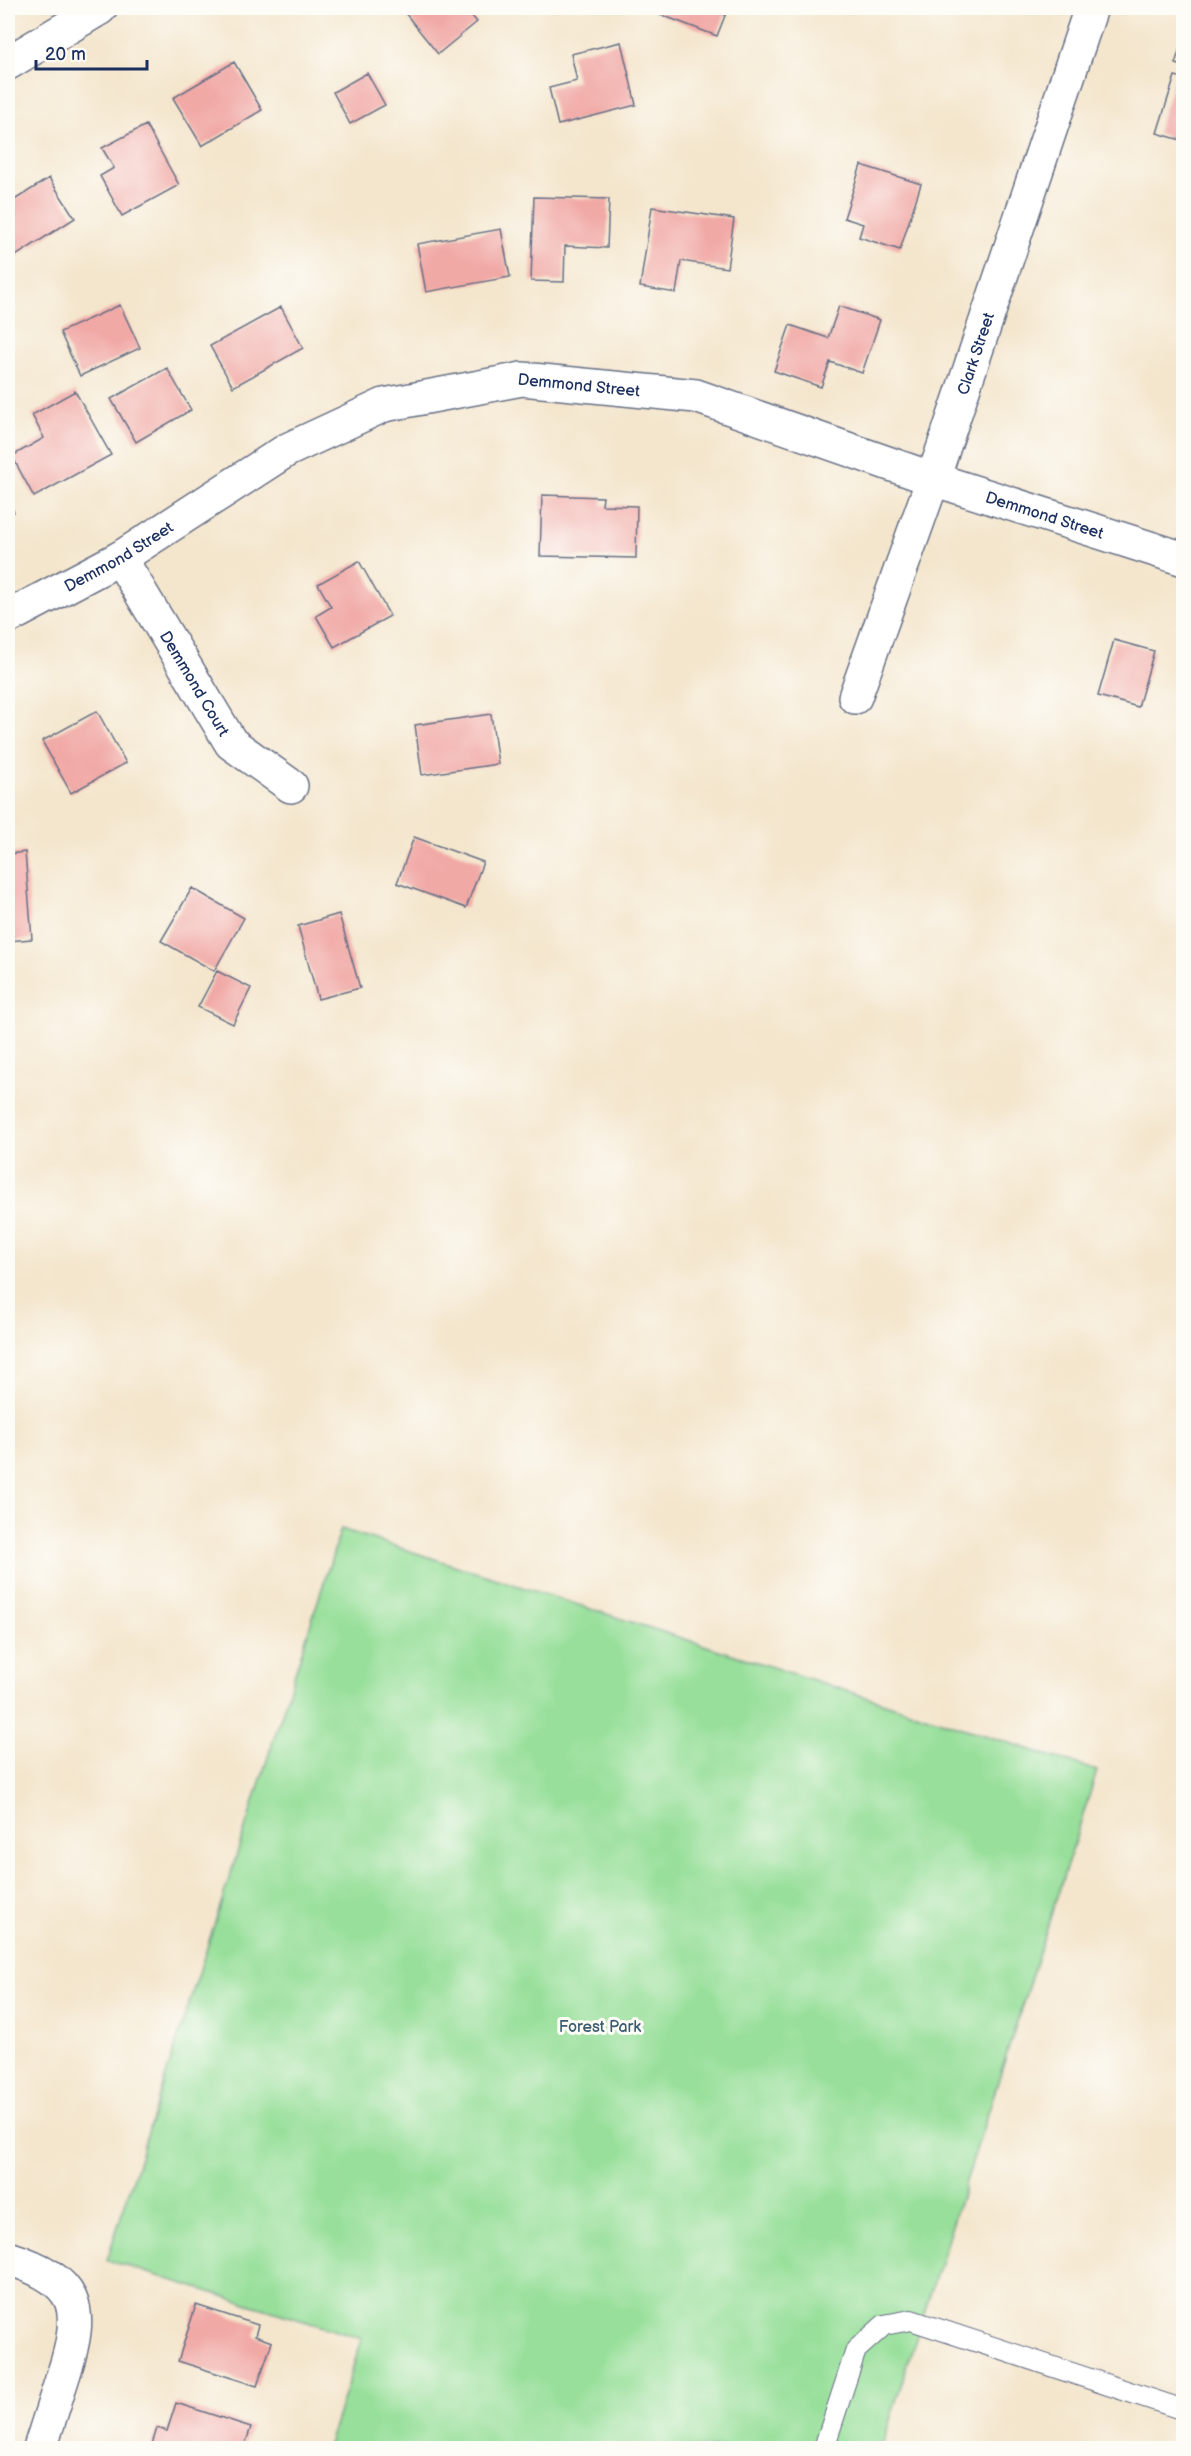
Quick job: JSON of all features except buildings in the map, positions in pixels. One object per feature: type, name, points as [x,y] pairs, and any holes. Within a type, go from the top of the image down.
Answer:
[{"type":"street","points":[[8,63],[100,8]]},
{"type":"street","name":"Clark Street","points":[[855,697],[933,479],[1091,8]]},
{"type":"street","name":"Demmond Street","points":[[8,617],[120,558],[287,450],[384,405],[522,379],[696,396],[933,479],[1184,559]]},
{"type":"street","name":"Demmond Court","points":[[120,558],[231,743],[291,786]]},
{"type":"street","points":[[8,2258],[47,2274],[63,2287],[73,2305],[77,2322],[73,2346],[40,2448]]},
{"type":"lane","points":[[824,2448],[856,2350],[884,2325],[911,2320],[1184,2410]]},
{"type":"green space","name":"Forest Park","points":[[341,1529],[1097,1771],[881,2448],[327,2448],[362,2339],[107,2260]]}]
